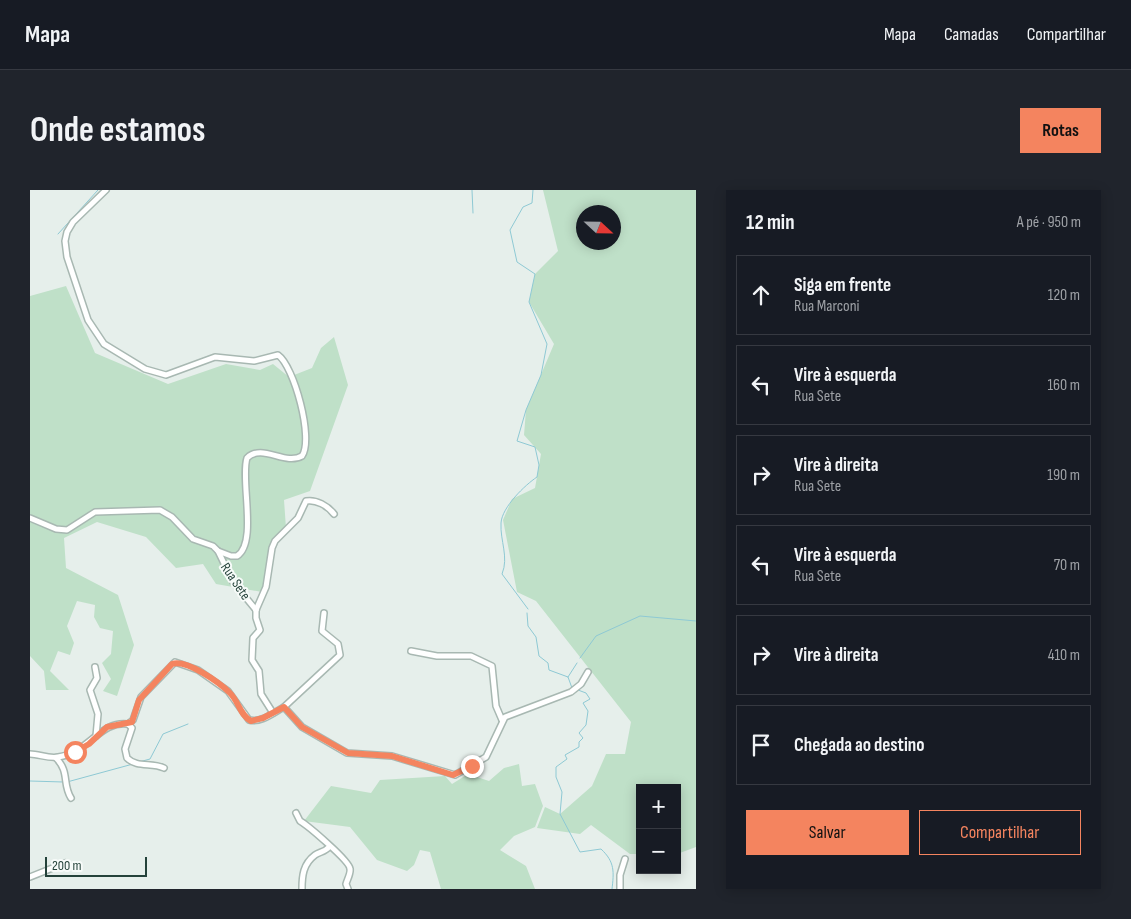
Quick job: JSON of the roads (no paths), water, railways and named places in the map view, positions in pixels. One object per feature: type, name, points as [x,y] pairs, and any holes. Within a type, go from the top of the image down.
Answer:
[{"type":"street","points":[[30,518],[56,528],[68,530],[95,512],[160,510],[172,516],[193,539],[213,546],[218,551],[234,557],[243,551],[248,506],[245,461],[248,456],[260,453],[294,459],[304,454],[307,437],[298,394],[292,372],[278,355],[254,361],[215,356],[175,374],[166,375],[145,369],[125,358],[100,340],[88,320],[67,257],[65,242],[67,232],[73,222],[106,190]]},
{"type":"street","points":[[273,713],[261,694],[259,671],[252,660],[253,638],[260,630],[256,618],[256,610],[266,587],[272,548],[279,535],[298,518],[305,502],[313,501],[327,507],[334,514]]},
{"type":"street","name":"Rua Sete","points":[[218,551],[233,582],[256,610]]},
{"type":"street","points":[[30,754],[56,758],[82,748],[107,727],[128,724],[133,720],[141,698],[175,662],[198,670],[228,691],[248,720],[258,721],[284,707],[340,655],[338,644],[322,630],[324,612]]},
{"type":"street","points":[[411,651],[437,656],[472,656],[492,666],[496,706],[502,720]]},
{"type":"street","points":[[95,667],[97,678],[90,690],[98,714],[96,737]]},
{"type":"street","points":[[284,707],[302,727],[348,753],[392,756],[453,775],[486,757],[502,720],[507,716],[523,712],[571,692],[581,684],[588,672]]},
{"type":"street","points":[[128,724],[132,728],[125,751],[127,758],[134,763],[155,764],[164,768]]},
{"type":"street","points":[[56,758],[65,771],[67,790],[71,798]]},
{"type":"street","points":[[296,814],[300,822],[309,826],[315,835],[325,840],[329,847],[347,860],[351,869],[346,884],[348,889]]},
{"type":"street","points":[[302,889],[302,876],[307,862],[316,854],[329,847]]},
{"type":"street","points":[[620,889],[620,875],[625,859]]},
{"type":"street","points":[[30,877],[65,863]]},
{"type":"waterway","points":[[58,234],[98,190]]},
{"type":"waterway","points":[[472,190],[473,213]]},
{"type":"waterway","points":[[528,609],[502,574],[505,561],[501,523],[505,510],[526,485],[537,477],[539,465],[535,447],[517,441],[526,410],[541,375],[547,344],[529,302],[535,274],[517,262],[510,230],[523,207],[532,203],[533,190]]},
{"type":"waterway","points":[[527,613],[528,626],[536,637],[539,656],[548,663],[549,670],[568,677],[572,688]]},
{"type":"waterway","points":[[580,658],[596,636],[640,616],[696,621]]},
{"type":"waterway","points":[[568,677],[577,663]]},
{"type":"waterway","points":[[578,690],[586,693],[590,699],[583,703],[588,711],[586,725],[579,733],[583,738],[579,742],[579,747],[565,755],[567,759],[556,767],[556,777],[562,792],[560,814],[580,852],[601,849],[609,858],[613,872],[612,889]]},
{"type":"waterway","points":[[139,762],[150,759],[163,734],[188,724]]},
{"type":"waterway","points":[[67,782],[133,764]]},
{"type":"waterway","points":[[30,781],[63,782]]}]
